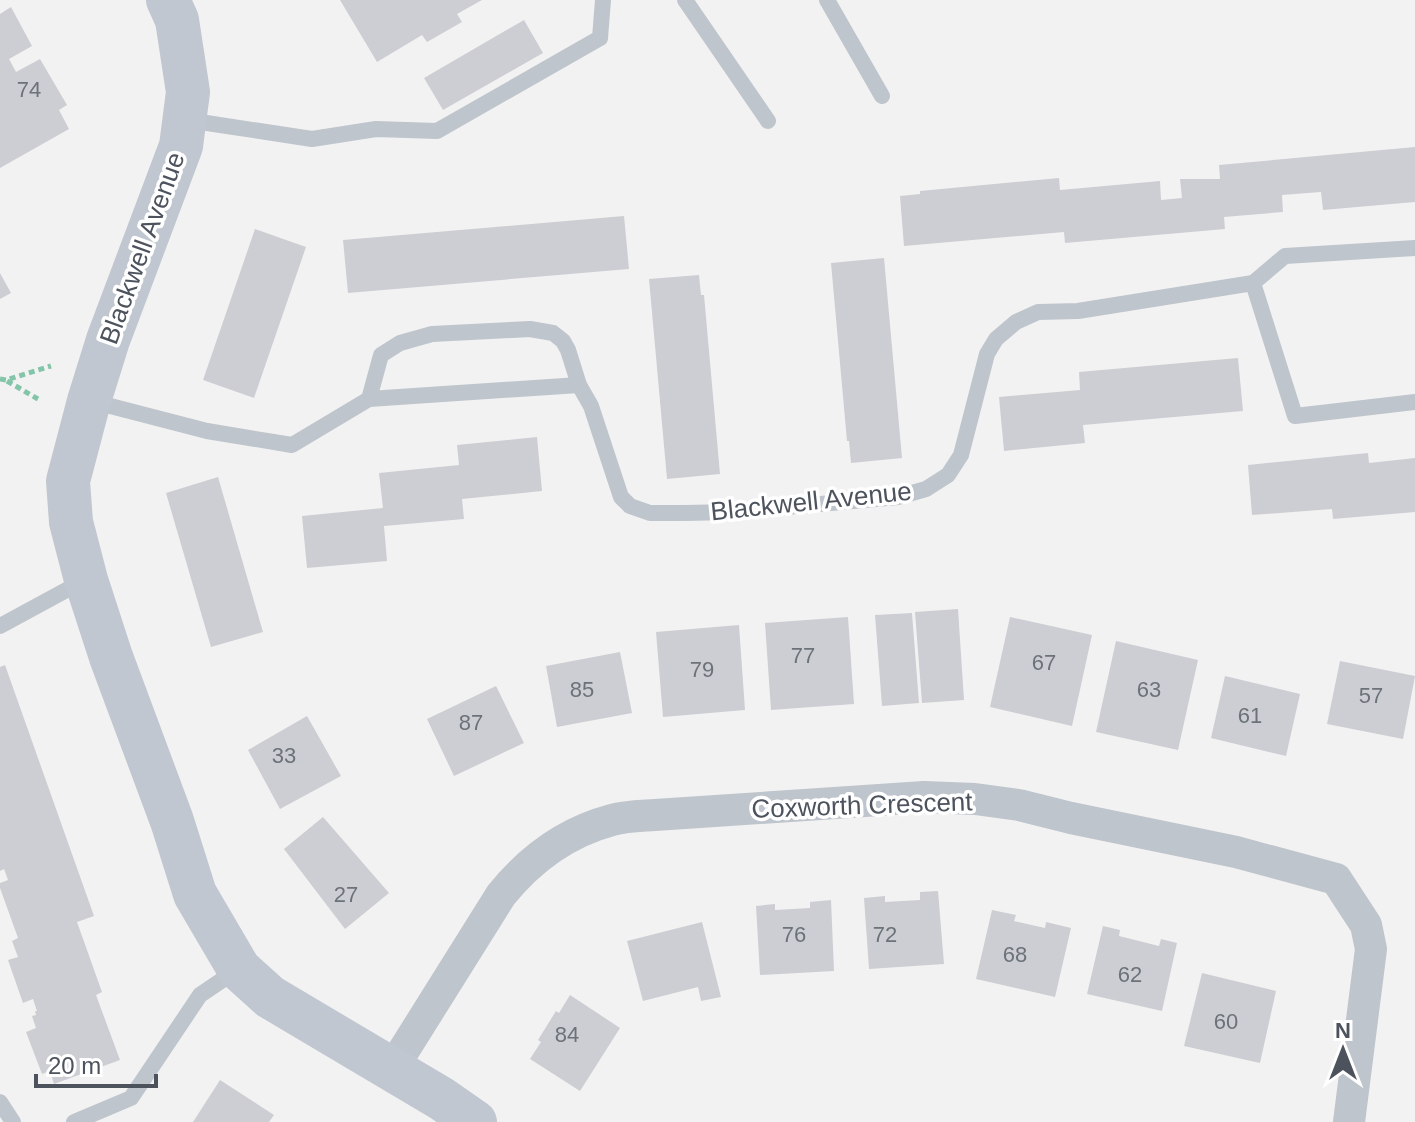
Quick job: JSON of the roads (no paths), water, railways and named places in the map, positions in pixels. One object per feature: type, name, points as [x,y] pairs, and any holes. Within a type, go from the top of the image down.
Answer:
[{"type":"street","name":"Blackwell Avenue","points":[[168,0],[177,20],[188,92],[181,146],[108,340],[68,481],[71,522],[86,580],[195,894],[239,969],[270,997],[442,1099],[475,1122]]},
{"type":"street","name":"Coxworth Crescent","points":[[392,1069],[516,876],[537,857],[583,829],[615,819],[655,815],[924,797],[975,799],[1019,805],[1236,852],[1336,879],[1366,925],[1371,949],[1349,1122]]},
{"type":"lane","points":[[184,120],[312,139],[376,129],[437,131],[600,38],[603,0]]},
{"type":"lane","points":[[685,0],[768,121]]},
{"type":"lane","points":[[827,0],[882,96]]},
{"type":"lane","points":[[1415,248],[1285,256],[1253,283],[1295,416],[1415,402]]},
{"type":"lane","name":"Blackwell Avenue","points":[[369,399],[381,355],[400,343],[432,334],[467,331],[530,329],[553,333],[568,350],[579,385],[591,406],[621,497],[630,506],[650,513],[716,512],[898,497],[926,489],[948,475],[961,455],[967,437],[987,354],[996,339],[1016,322],[1038,312],[1078,311],[1253,283]]},
{"type":"lane","points":[[89,401],[207,431],[292,445],[369,399],[579,385]]},
{"type":"lane","points":[[0,626],[86,580]]},
{"type":"lane","points":[[74,1122],[131,1098],[200,995],[239,969]]},
{"type":"lane","points":[[0,1102],[13,1122]]}]
